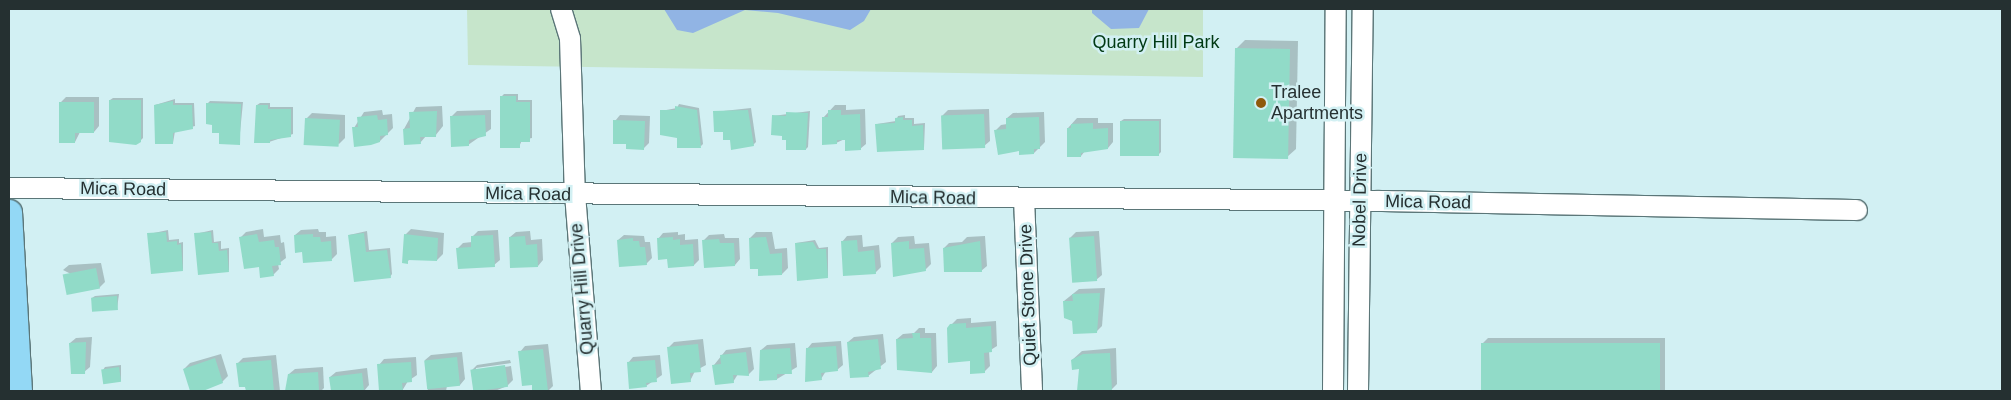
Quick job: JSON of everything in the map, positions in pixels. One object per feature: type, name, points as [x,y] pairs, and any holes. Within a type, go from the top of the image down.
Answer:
[{"type":"main road","points":[[9,212],[19,391]]},
{"type":"street","name":"Quarry Hill Drive","points":[[561,9],[570,39],[574,194],[591,391]]},
{"type":"street","name":"Nobel Drive","points":[[1333,391],[1336,9]]},
{"type":"street","name":"Nobel Drive","points":[[1358,391],[1363,9]]},
{"type":"street","name":"Mica Road","points":[[9,188],[1360,201],[1857,210]]},
{"type":"street","name":"Quiet Stone Drive","points":[[1024,199],[1032,391]]},
{"type":"green space","name":"Quarry Hill Park","points":[[467,9],[1203,9],[1203,77],[468,65]]},
{"type":"water","points":[[664,9],[871,9],[864,21],[850,30],[778,13],[745,10],[693,33],[677,30]]},
{"type":"water","points":[[1092,9],[1149,9],[1139,28],[1111,29],[1092,13]]},
{"type":"building","name":"Tralee Apartments","points":[[1235,48],[1290,49],[1288,159],[1233,158]]},
{"type":"building","points":[[500,96],[516,96],[516,102],[530,102],[530,142],[520,142],[520,148],[500,148]]},
{"type":"building","points":[[109,100],[141,100],[141,142],[136,145],[109,142]]},
{"type":"building","points":[[173,101],[173,105],[192,105],[193,129],[173,133],[173,144],[155,144],[154,105]]},
{"type":"building","points":[[59,102],[94,102],[94,133],[75,133],[75,143],[59,143]]},
{"type":"building","points":[[206,103],[241,104],[240,145],[219,144],[219,133],[212,133],[212,125],[206,124]]},
{"type":"building","points":[[256,105],[268,105],[268,109],[291,109],[291,137],[270,140],[270,143],[254,143]]},
{"type":"building","points":[[675,106],[697,110],[701,148],[677,148],[677,138],[660,135],[660,110],[675,110]]},
{"type":"building","points":[[748,110],[754,146],[731,150],[730,140],[723,140],[723,132],[714,132],[713,111]]},
{"type":"building","points":[[828,110],[841,110],[841,115],[860,114],[861,150],[845,151],[845,140],[837,140],[837,144],[822,145],[822,117],[828,117]]},
{"type":"building","points":[[437,111],[436,137],[420,137],[421,144],[404,145],[403,129],[410,128],[409,112]]},
{"type":"building","points":[[786,112],[808,113],[806,150],[786,150],[786,140],[782,140],[782,136],[771,135],[772,115],[786,116]]},
{"type":"building","points":[[984,114],[985,148],[942,149],[941,116]]},
{"type":"building","points":[[377,115],[378,120],[387,119],[388,135],[380,136],[380,142],[354,147],[352,127],[358,127],[357,117]]},
{"type":"building","points":[[485,115],[486,136],[469,140],[469,146],[451,147],[450,116]]},
{"type":"building","points":[[903,117],[903,120],[912,120],[912,126],[923,125],[924,150],[877,152],[875,124],[895,123],[895,118]]},
{"type":"building","points":[[1039,117],[1040,149],[1034,149],[1034,154],[1019,155],[1019,151],[998,155],[994,130],[1006,129],[1006,118]]},
{"type":"building","points":[[305,118],[340,120],[339,147],[304,145]]},
{"type":"building","points":[[613,120],[645,121],[644,150],[626,149],[626,144],[613,144]]},
{"type":"building","points":[[1120,121],[1159,121],[1159,156],[1120,156]]},
{"type":"building","points":[[1093,123],[1093,129],[1108,128],[1108,149],[1081,153],[1081,157],[1067,157],[1067,128],[1071,128],[1071,124]]},
{"type":"building","points":[[166,232],[167,242],[177,241],[177,245],[181,244],[183,271],[151,274],[147,233]]},
{"type":"building","points":[[211,232],[212,243],[218,243],[219,251],[227,250],[229,272],[198,275],[194,233]]},
{"type":"building","points":[[364,233],[366,252],[387,250],[391,278],[354,282],[348,235]]},
{"type":"building","points":[[257,234],[259,242],[274,240],[275,247],[279,247],[281,265],[272,266],[274,276],[260,278],[259,267],[244,269],[239,237]]},
{"type":"building","points":[[313,234],[313,237],[320,237],[321,242],[331,241],[332,261],[303,263],[302,252],[295,253],[294,235]]},
{"type":"building","points":[[404,234],[438,238],[437,261],[408,260],[408,264],[402,263]]},
{"type":"building","points":[[493,235],[495,267],[458,269],[456,248],[471,247],[471,236]]},
{"type":"building","points":[[525,236],[526,245],[537,244],[538,267],[510,268],[509,237]]},
{"type":"building","points":[[1094,236],[1097,281],[1072,283],[1069,238]]},
{"type":"building","points":[[673,237],[673,240],[680,239],[680,245],[693,244],[694,266],[668,268],[667,259],[658,260],[657,238]]},
{"type":"building","points":[[766,237],[770,254],[782,253],[782,275],[758,276],[758,269],[750,269],[749,238]]},
{"type":"building","points":[[633,238],[633,241],[639,241],[640,247],[645,247],[647,265],[619,267],[617,240]]},
{"type":"building","points":[[719,239],[720,243],[734,243],[735,266],[704,268],[702,240]]},
{"type":"building","points":[[857,240],[858,252],[874,250],[876,274],[843,276],[841,241]]},
{"type":"building","points":[[909,241],[909,249],[924,248],[926,271],[893,277],[891,243]]},
{"type":"building","points":[[980,241],[982,272],[944,272],[943,248]]},
{"type":"building","points":[[813,242],[817,249],[826,249],[828,278],[797,281],[795,243]]},
{"type":"building","points":[[96,268],[100,289],[67,295],[63,274]]},
{"type":"building","points":[[1100,293],[1097,333],[1073,334],[1072,321],[1064,318],[1063,301],[1073,301],[1072,294]]},
{"type":"building","points":[[117,296],[118,310],[92,312],[91,298]]},
{"type":"building","points":[[966,323],[966,328],[991,326],[992,352],[984,353],[985,373],[970,374],[970,361],[948,363],[947,328],[950,324]]},
{"type":"building","points":[[912,333],[920,333],[920,338],[931,338],[932,373],[897,370],[896,339],[913,338]]},
{"type":"building","points":[[878,339],[881,369],[868,372],[869,377],[850,378],[847,342]]},
{"type":"building","points":[[86,342],[85,374],[71,374],[69,343]]},
{"type":"building","points":[[1481,343],[1660,343],[1660,391],[1481,391]]},
{"type":"building","points":[[698,344],[701,372],[690,373],[691,382],[671,384],[667,347]]},
{"type":"building","points":[[836,346],[838,371],[821,373],[822,380],[805,382],[806,348]]},
{"type":"building","points":[[790,348],[792,374],[777,374],[777,380],[759,381],[760,350]]},
{"type":"building","points":[[543,349],[548,391],[532,391],[532,385],[522,386],[518,351]]},
{"type":"building","points":[[746,352],[749,376],[733,375],[734,383],[715,385],[712,365],[721,364],[720,355]]},
{"type":"building","points":[[1110,353],[1112,391],[1077,391],[1079,369],[1072,370],[1071,360],[1083,354]]},
{"type":"building","points":[[457,357],[460,386],[427,389],[424,360]]},
{"type":"building","points":[[215,358],[223,383],[203,391],[190,391],[183,369]]},
{"type":"building","points":[[271,360],[274,391],[246,391],[245,387],[239,387],[236,363]]},
{"type":"building","points":[[655,360],[657,382],[646,383],[647,387],[629,389],[627,362]]},
{"type":"building","points":[[411,362],[412,382],[402,383],[403,391],[379,391],[377,364]]},
{"type":"building","points":[[505,365],[508,387],[473,391],[470,370]]},
{"type":"building","points":[[119,367],[121,382],[103,384],[101,370]]},
{"type":"building","points":[[318,372],[319,391],[285,391],[288,374]]},
{"type":"building","points":[[362,373],[364,391],[331,391],[329,377]]},
{"type":"place","name":"Tralee Apartments","points":[[1261,103]]}]
